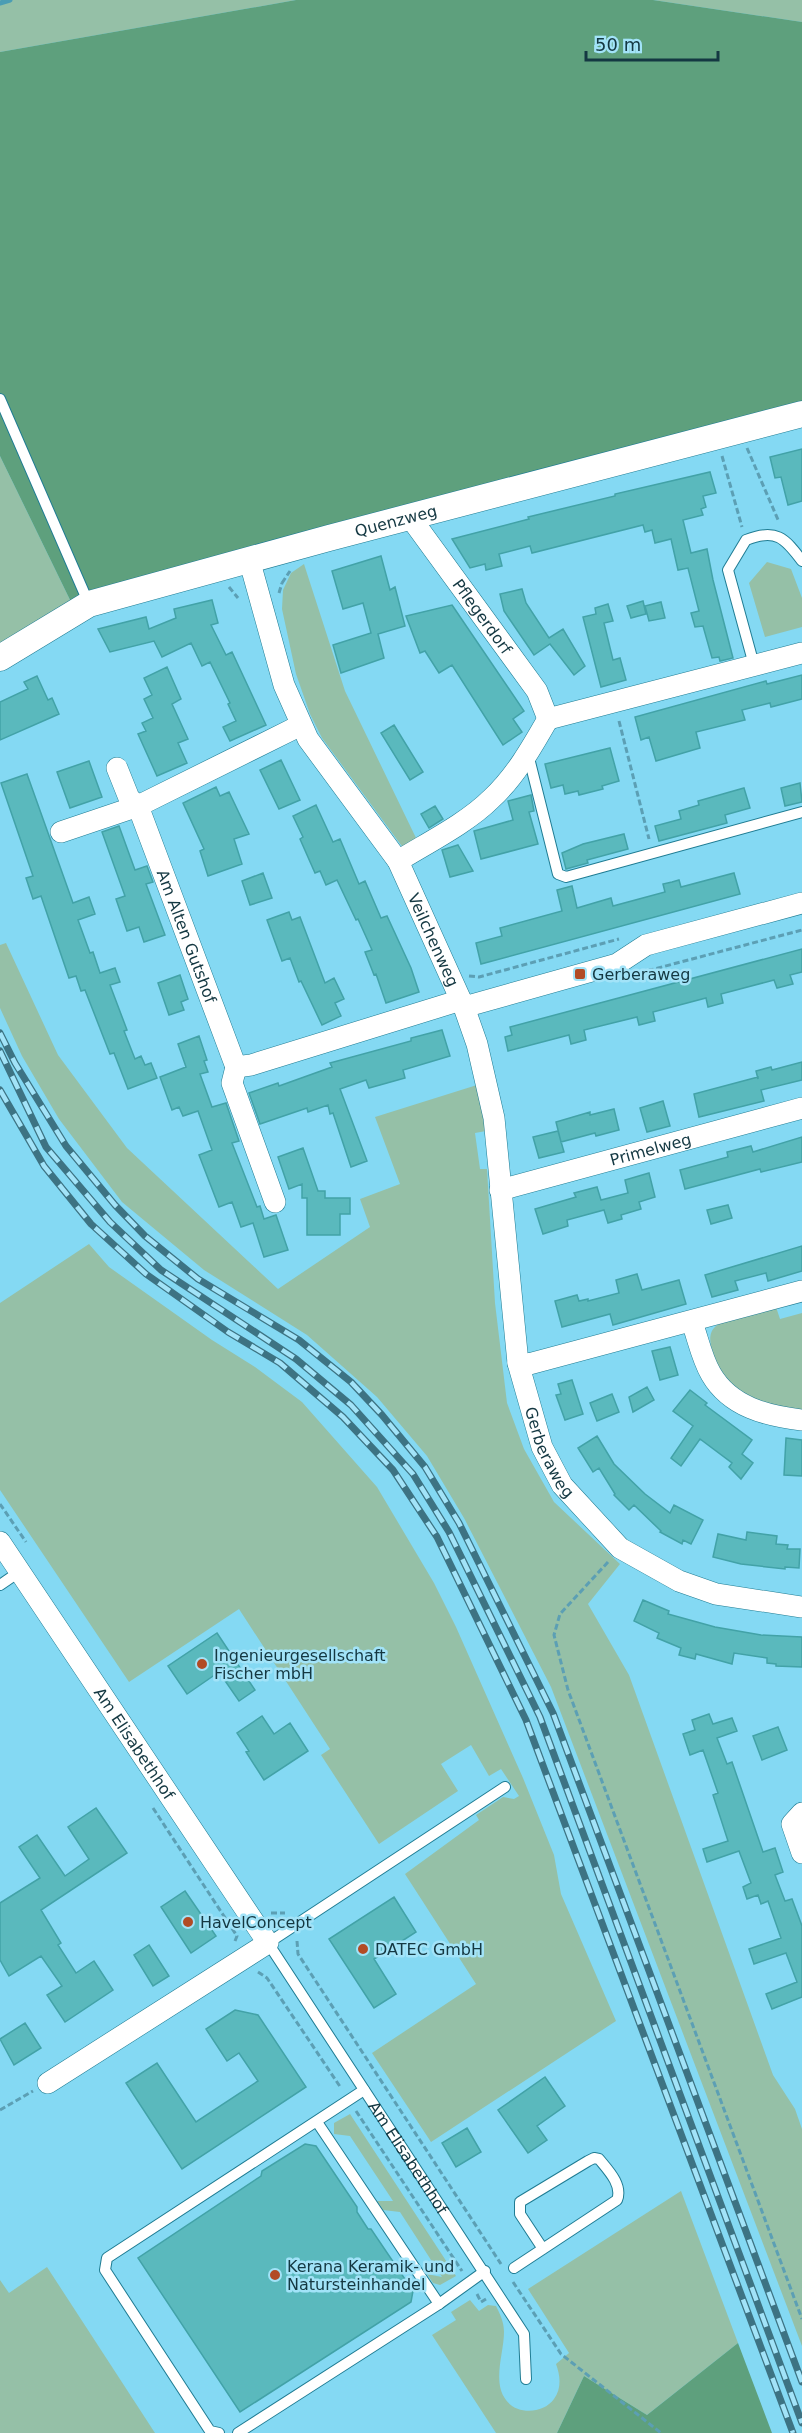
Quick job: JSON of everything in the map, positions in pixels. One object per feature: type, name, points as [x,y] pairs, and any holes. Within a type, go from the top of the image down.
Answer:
[{"type":"street","name":"Quenzweg","points":[[0,658],[89,604],[249,559],[802,414]]},
{"type":"street","name":"Pflegerdorf","points":[[410,517],[537,691],[548,719]]},
{"type":"street","name":"Veilchenweg","points":[[249,559],[284,685],[301,725],[308,739],[398,861],[463,1003],[617,964],[646,945],[802,903]]},
{"type":"street","points":[[398,861],[491,800],[528,754],[548,719],[802,653]]},
{"type":"street","points":[[61,832],[138,806],[301,725]]},
{"type":"street","name":"Am Alten Gutshof","points":[[117,768],[129,798],[138,806],[236,1067],[232,1083],[275,1202]]},
{"type":"street","points":[[236,1067],[251,1065],[463,1003]]},
{"type":"street","name":"Gerberaweg","points":[[463,1003],[477,1044],[494,1118],[518,1363],[542,1447],[562,1485],[620,1548],[679,1581],[716,1594],[802,1607]]},
{"type":"street","name":"Primelweg","points":[[500,1190],[802,1108]]},
{"type":"street","points":[[518,1363],[529,1364],[802,1291]]},
{"type":"street","points":[[692,1322],[711,1374],[736,1401],[771,1417],[802,1420]]},
{"type":"street","name":"Am Elisabethhof","points":[[0,1542],[268,1943]]},
{"type":"street","points":[[802,1813],[792,1824],[802,1853]]},
{"type":"street","points":[[48,2083],[268,1943]]},
{"type":"lane","points":[[0,399],[89,604]]},
{"type":"lane","points":[[754,665],[728,570],[746,540],[766,534],[787,540],[802,561]]},
{"type":"lane","points":[[528,754],[558,874],[566,877],[802,812]]},
{"type":"lane","points":[[0,1585],[19,1572]]},
{"type":"lane","points":[[268,1943],[505,1787]]},
{"type":"lane","name":"Am Elisabethhof","points":[[268,1943],[485,2271],[524,2334],[526,2379]]},
{"type":"lane","points":[[219,2433],[210,2431],[105,2270],[107,2258],[364,2090]]},
{"type":"lane","points":[[317,2122],[439,2304]]},
{"type":"lane","points":[[514,2268],[543,2249],[617,2200],[618,2186],[599,2159],[594,2158],[520,2202],[520,2214],[543,2249]]},
{"type":"lane","points":[[238,2433],[439,2304],[485,2271]]},
{"type":"path","points":[[742,430],[746,446],[787,540]]},
{"type":"path","points":[[716,436],[746,540]]},
{"type":"path","points":[[280,601],[282,583]]},
{"type":"path","points":[[615,703],[652,853]]},
{"type":"path","points":[[628,976],[802,930]]},
{"type":"path","points":[[466,975],[479,976],[629,936]]},
{"type":"path","points":[[0,1504],[26,1543]]},
{"type":"path","points":[[620,1548],[560,1614],[554,1635],[568,1690],[802,2319]]},
{"type":"path","points":[[148,1802],[237,1936],[234,1945]]},
{"type":"path","points":[[265,1904],[272,1913],[282,1914],[291,1911]]},
{"type":"path","points":[[282,1914],[298,1939],[296,1946],[298,1954],[561,2354],[661,2433]]},
{"type":"path","points":[[250,1971],[258,1972],[267,1978],[482,2302],[498,2292]]},
{"type":"path","points":[[0,2110],[48,2083]]},
{"type":"green space","points":[[0,0],[296,0],[0,52]]},
{"type":"green space","points":[[296,0],[653,0],[802,22],[802,406],[73,606],[0,456],[0,52]]},
{"type":"green space","points":[[653,0],[802,0],[802,22]]},
{"type":"green space","points":[[0,456],[73,606],[0,648]]},
{"type":"green space","points":[[767,562],[791,569],[802,598],[802,627],[765,637],[749,583]]},
{"type":"green space","points":[[304,564],[345,691],[417,840],[404,849],[322,738],[310,714],[296,674],[282,609],[283,590],[291,573]]},
{"type":"green space","points":[[6,943],[58,1055],[127,1148],[278,1289],[370,1227],[360,1199],[400,1184],[375,1117],[477,1085],[486,1131],[475,1133],[480,1169],[487,1169],[495,1303],[507,1403],[524,1449],[554,1502],[620,1564],[588,1604],[629,1675],[773,2075],[795,2109],[802,2129],[802,2346],[551,1687],[464,1518],[427,1456],[377,1397],[307,1335],[204,1270],[122,1202],[59,1119],[22,1056],[0,1008],[0,945]]},
{"type":"green space","points":[[89,1244],[109,1267],[302,1402],[377,1487],[434,1583],[456,1627],[523,1778],[554,1855],[561,1894],[616,2021],[431,2142],[372,2053],[476,1984],[405,1874],[479,1820],[476,1815],[503,1797],[514,1799],[519,1796],[501,1769],[489,1776],[471,1745],[441,1764],[458,1791],[379,1844],[321,1755],[330,1749],[239,1609],[129,1682],[0,1490],[0,1303]]},
{"type":"green space","points":[[776,1307],[780,1319],[802,1313],[802,1414],[759,1403],[736,1390],[719,1369],[711,1346],[711,1332],[719,1324]]},
{"type":"green space","points":[[350,2114],[456,2276],[440,2285],[433,2283],[427,2274],[442,2277],[400,2212],[383,2210],[377,2201],[393,2201],[350,2136],[334,2134],[334,2123]]},
{"type":"green space","points":[[681,2191],[738,2343],[647,2415],[584,2376],[557,2433],[496,2433],[432,2335],[456,2320],[451,2312],[470,2300],[479,2311],[488,2305],[496,2306],[504,2328],[499,2376],[502,2393],[511,2405],[517,2408],[530,2411],[543,2408],[554,2399],[558,2390],[559,2377],[556,2364],[569,2353],[528,2289]]},
{"type":"green space","points":[[47,2267],[155,2433],[0,2433],[0,2280],[9,2293]]},
{"type":"green space","points":[[738,2343],[772,2433],[557,2433],[584,2376],[647,2415]]},
{"type":"building","points":[[802,449],[802,501],[788,505],[781,477],[775,478],[770,457]]},
{"type":"building","points":[[710,472],[716,493],[703,496],[706,507],[701,509],[703,515],[683,520],[691,553],[707,549],[733,658],[720,661],[719,657],[712,658],[703,626],[695,627],[691,613],[699,611],[688,568],[678,570],[671,539],[655,543],[652,530],[645,532],[643,525],[532,553],[530,546],[499,554],[502,566],[486,570],[485,564],[470,568],[452,539],[529,519],[528,517],[615,496],[615,494]]},
{"type":"building","points":[[381,556],[390,590],[395,587],[405,626],[378,634],[384,658],[341,673],[333,645],[371,633],[363,603],[343,609],[332,571]]},
{"type":"building","points":[[522,589],[526,603],[549,638],[563,629],[585,666],[574,675],[550,644],[534,655],[504,611],[500,594]]},
{"type":"building","points":[[212,600],[218,623],[211,625],[226,655],[232,652],[266,725],[230,741],[223,727],[236,721],[228,704],[230,703],[210,662],[202,666],[191,643],[162,657],[154,641],[110,652],[98,629],[146,617],[149,629],[176,618],[174,609]]},
{"type":"building","points":[[643,601],[646,614],[631,618],[627,606]]},
{"type":"building","points":[[661,602],[665,618],[649,621],[645,606]]},
{"type":"building","points":[[608,604],[613,621],[604,623],[613,660],[620,658],[626,680],[601,687],[583,617],[596,614],[595,608]]},
{"type":"building","points":[[452,605],[524,711],[513,719],[522,732],[503,745],[452,665],[439,673],[425,651],[420,653],[406,616]]},
{"type":"building","points":[[167,667],[181,699],[172,704],[188,739],[178,743],[187,763],[157,776],[138,734],[146,731],[142,723],[153,718],[144,699],[152,695],[144,678]]},
{"type":"building","points":[[802,675],[802,699],[771,707],[770,703],[742,710],[745,720],[696,732],[700,748],[656,761],[649,737],[641,740],[635,717],[766,681],[767,684]]},
{"type":"building","points":[[37,676],[48,700],[52,698],[59,714],[0,740],[0,702],[28,689],[24,682]]},
{"type":"building","points":[[394,725],[423,772],[410,780],[381,733]]},
{"type":"building","points":[[610,748],[619,781],[602,786],[603,789],[579,795],[578,791],[565,794],[563,785],[551,788],[545,764]]},
{"type":"building","points":[[281,760],[300,800],[279,809],[260,770]]},
{"type":"building","points":[[89,761],[102,797],[70,808],[57,772]]},
{"type":"building","points":[[27,774],[73,903],[89,897],[95,914],[78,920],[100,973],[115,968],[120,982],[110,985],[135,1059],[141,1056],[145,1065],[151,1063],[157,1078],[128,1089],[114,1053],[110,1054],[85,990],[81,991],[76,976],[69,978],[41,896],[33,899],[26,878],[33,876],[1,783]]},
{"type":"building","points":[[800,783],[802,802],[785,806],[781,788]]},
{"type":"building","points":[[216,787],[220,796],[229,792],[249,834],[234,839],[242,864],[208,876],[200,851],[204,849],[183,803]]},
{"type":"building","points":[[744,788],[750,808],[725,815],[727,823],[659,841],[655,826],[681,819],[679,811],[699,805],[698,801]]},
{"type":"building","points":[[531,795],[534,811],[529,812],[538,844],[481,859],[474,831],[513,820],[508,801]]},
{"type":"building","points":[[316,805],[333,842],[340,839],[359,884],[365,881],[381,918],[387,916],[411,968],[419,992],[386,1003],[365,952],[372,950],[358,919],[356,920],[337,880],[326,885],[320,871],[315,873],[300,839],[303,837],[293,816]]},
{"type":"building","points":[[435,806],[443,819],[429,828],[421,814]]},
{"type":"building","points":[[119,826],[135,870],[147,866],[153,882],[146,884],[165,935],[144,942],[139,927],[127,931],[116,899],[125,896],[102,832]]},
{"type":"building","points":[[624,834],[628,849],[587,860],[588,863],[566,869],[562,853],[583,844]]},
{"type":"building","points":[[458,845],[473,871],[450,877],[442,850]]},
{"type":"building","points":[[263,873],[272,898],[250,905],[242,881]]},
{"type":"building","points":[[734,873],[740,894],[481,964],[476,943],[502,936],[500,928],[562,911],[557,890],[572,886],[577,908],[611,898],[613,906],[665,892],[663,884],[679,880],[681,887]]},
{"type":"building","points":[[289,912],[292,920],[300,917],[325,983],[334,978],[344,999],[335,1003],[341,1016],[322,1025],[301,981],[299,982],[290,958],[282,961],[267,920]]},
{"type":"building","points":[[802,949],[802,972],[790,975],[793,984],[777,988],[774,980],[721,994],[723,1003],[708,1007],[706,998],[653,1012],[655,1021],[639,1025],[637,1017],[584,1030],[586,1040],[571,1044],[569,1035],[508,1051],[505,1037],[512,1035],[510,1027]]},
{"type":"building","points":[[180,975],[188,999],[181,1002],[184,1010],[169,1015],[158,983]]},
{"type":"building","points":[[442,1030],[450,1056],[403,1070],[405,1078],[369,1088],[366,1080],[340,1089],[367,1161],[351,1167],[333,1113],[330,1114],[328,1105],[308,1112],[307,1108],[260,1124],[249,1093],[278,1083],[279,1086],[332,1067],[330,1063]]},
{"type":"building","points":[[199,1036],[207,1060],[204,1061],[208,1072],[200,1074],[212,1107],[226,1103],[239,1141],[232,1143],[257,1207],[260,1206],[264,1219],[276,1215],[288,1250],[264,1257],[253,1223],[241,1227],[232,1202],[219,1207],[199,1155],[212,1150],[198,1111],[183,1116],[179,1107],[172,1110],[160,1077],[186,1067],[178,1044]]},
{"type":"building","points":[[802,1062],[802,1080],[761,1090],[764,1101],[699,1117],[694,1094],[758,1077],[756,1071],[771,1067],[772,1070]]},
{"type":"building","points":[[663,1101],[670,1126],[647,1132],[640,1108]]},
{"type":"building","points":[[614,1109],[619,1130],[596,1136],[595,1133],[561,1142],[556,1122],[590,1112],[590,1115]]},
{"type":"building","points":[[558,1131],[564,1152],[539,1158],[533,1137]]},
{"type":"building","points":[[802,1137],[802,1162],[761,1172],[760,1169],[685,1189],[680,1170],[728,1157],[727,1152],[751,1146],[753,1152]]},
{"type":"building","points":[[303,1148],[318,1191],[325,1191],[325,1198],[350,1198],[350,1214],[340,1214],[340,1235],[307,1235],[307,1198],[302,1198],[302,1184],[289,1189],[278,1157]]},
{"type":"building","points":[[649,1173],[655,1197],[639,1202],[641,1209],[621,1215],[622,1219],[608,1223],[604,1210],[567,1220],[568,1226],[543,1234],[535,1209],[576,1197],[574,1193],[597,1187],[601,1200],[628,1193],[625,1180]]},
{"type":"building","points":[[728,1205],[732,1218],[711,1224],[707,1210]]},
{"type":"building","points":[[802,1246],[802,1271],[768,1281],[766,1273],[735,1281],[738,1290],[712,1297],[705,1275]]},
{"type":"building","points":[[637,1274],[642,1290],[679,1280],[686,1304],[613,1325],[610,1314],[562,1327],[555,1301],[577,1295],[579,1301],[588,1299],[588,1301],[619,1293],[616,1280]]},
{"type":"building","points":[[670,1347],[678,1375],[660,1380],[652,1351]]},
{"type":"building","points":[[572,1380],[583,1414],[565,1420],[556,1395],[561,1394],[558,1384]]},
{"type":"building","points":[[647,1387],[654,1400],[633,1412],[629,1397]]},
{"type":"building","points":[[690,1390],[707,1403],[705,1405],[752,1440],[742,1454],[753,1463],[741,1479],[729,1467],[732,1463],[700,1439],[681,1466],[671,1458],[693,1426],[673,1411]]},
{"type":"building","points":[[612,1394],[619,1412],[597,1421],[590,1403]]},
{"type":"building","points":[[597,1436],[614,1464],[645,1494],[670,1513],[674,1505],[703,1520],[691,1544],[683,1540],[682,1544],[660,1532],[634,1505],[629,1510],[614,1495],[599,1468],[593,1472],[578,1448]]},
{"type":"building","points":[[786,1438],[802,1440],[802,1476],[784,1475]]},
{"type":"building","points":[[747,1532],[777,1536],[776,1544],[788,1545],[787,1549],[800,1549],[799,1568],[785,1567],[785,1569],[741,1564],[713,1557],[718,1534],[746,1540]]},
{"type":"building","points":[[643,1600],[669,1611],[668,1614],[715,1627],[761,1635],[802,1637],[802,1667],[776,1666],[776,1664],[767,1663],[767,1658],[734,1653],[732,1664],[696,1654],[695,1659],[679,1655],[681,1648],[657,1638],[659,1633],[634,1621]]},
{"type":"building","name":"Ingenieurgesellschaft Fischer mbH","points":[[217,1633],[255,1690],[239,1701],[219,1672],[187,1694],[168,1666]]},
{"type":"building","points":[[709,1714],[713,1724],[732,1718],[737,1731],[717,1738],[727,1764],[732,1762],[763,1852],[775,1848],[783,1872],[775,1875],[785,1901],[792,1899],[802,1926],[802,1997],[772,2009],[766,1994],[797,1982],[786,1953],[754,1964],[749,1949],[781,1938],[768,1901],[761,1904],[758,1895],[747,1899],[743,1887],[751,1883],[739,1851],[707,1862],[703,1849],[728,1841],[713,1795],[718,1793],[703,1750],[690,1755],[683,1734],[695,1730],[692,1720]]},
{"type":"building","points":[[262,1716],[274,1734],[290,1723],[308,1751],[264,1780],[237,1733]]},
{"type":"building","points":[[778,1727],[787,1750],[762,1760],[753,1736]]},
{"type":"building","points":[[96,1808],[127,1853],[41,1910],[61,1943],[58,1945],[76,1973],[94,1961],[113,1990],[65,2022],[47,1995],[62,1986],[41,1956],[9,1976],[0,1960],[0,1903],[40,1878],[19,1847],[37,1835],[65,1876],[89,1859],[68,1827]]},
{"type":"building","name":"HavelConcept","points":[[185,1891],[216,1936],[191,1953],[161,1907]]},
{"type":"building","name":"DATEC GmbH","points":[[394,1897],[416,1932],[374,1959],[396,1994],[374,2008],[329,1939]]},
{"type":"building","points":[[149,1945],[169,1976],[153,1986],[134,1955]]},
{"type":"building","points":[[235,2010],[258,2015],[306,2087],[182,2169],[126,2083],[157,2063],[196,2122],[258,2081],[239,2053],[227,2061],[206,2029]]},
{"type":"building","points":[[25,2023],[41,2048],[14,2065],[0,2039]]},
{"type":"building","points":[[545,2077],[565,2106],[537,2126],[547,2140],[528,2153],[498,2110]]},
{"type":"building","points":[[467,2128],[481,2152],[456,2167],[442,2143]]},
{"type":"building","name":"Kerana Keramik- und Natursteinhandel","points":[[305,2144],[316,2146],[357,2207],[357,2212],[368,2229],[371,2229],[413,2291],[411,2302],[240,2412],[138,2258],[261,2176],[262,2171]]},
{"type":"waterway","points":[[0,3],[10,0]]},
{"type":"railway","points":[[0,1033],[15,1063],[66,1146],[115,1205],[145,1236],[198,1279],[299,1340],[351,1382],[425,1467],[459,1523],[553,1713],[802,2382]]},
{"type":"railway","points":[[0,1051],[46,1147],[110,1222],[161,1270],[296,1359],[351,1405],[413,1474],[449,1532],[540,1717],[802,2423]]},
{"type":"railway","points":[[0,1090],[44,1166],[91,1224],[146,1274],[228,1332],[280,1363],[343,1417],[393,1470],[437,1537],[526,1720],[793,2433]]},
{"type":"place","name":"Gerberaweg","points":[[580,974]]},
{"type":"place","name":"Ingenieurgesellschaft Fischer mbH","points":[[202,1664]]},
{"type":"place","name":"HavelConcept","points":[[188,1922]]},
{"type":"place","name":"DATEC GmbH","points":[[363,1949]]},
{"type":"place","name":"Kerana Keramik- und Natursteinhandel","points":[[275,2275]]}]
